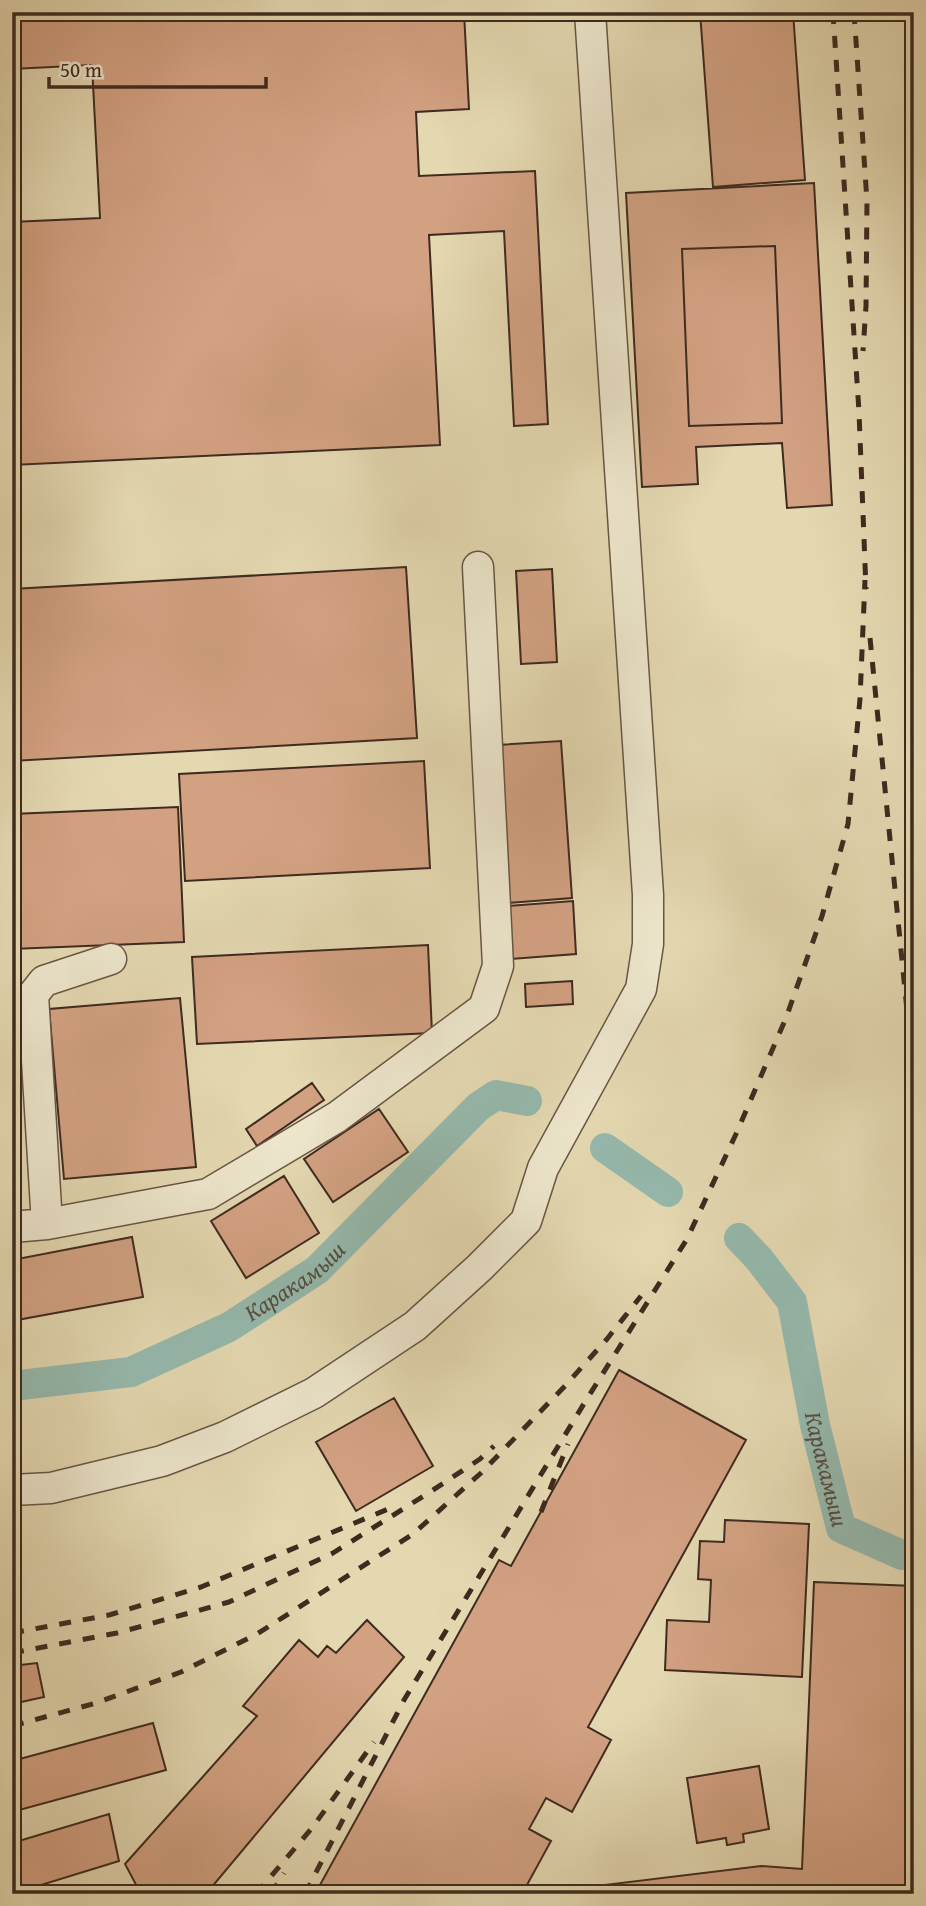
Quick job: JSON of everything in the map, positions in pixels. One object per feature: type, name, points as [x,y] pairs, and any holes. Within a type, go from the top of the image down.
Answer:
[{"type":"street","points":[[12,1490],[51,1488],[162,1461],[225,1437],[314,1393],[415,1326],[480,1268],[526,1221],[543,1168],[641,989],[648,944],[648,895],[590,12]]},
{"type":"street","points":[[12,1227],[47,1224],[208,1194],[337,1117],[484,1008],[498,966],[478,567]]},
{"type":"street","points":[[47,1224],[33,995],[44,981],[111,959]]},
{"type":"building","points":[[12,12],[464,12],[469,109],[416,112],[419,176],[535,171],[548,424],[514,426],[504,231],[429,235],[440,445],[12,465],[12,222],[100,218],[92,65],[12,69]]},
{"type":"building","points":[[700,12],[793,12],[805,180],[713,187]]},
{"type":"building","points":[[814,183],[832,505],[787,508],[782,443],[696,447],[698,484],[642,487],[626,193]]},
{"type":"building","points":[[775,246],[782,423],[689,426],[682,249]]},
{"type":"building","points":[[406,567],[417,738],[12,761],[12,589]]},
{"type":"building","points":[[552,569],[557,662],[521,664],[516,571]]},
{"type":"building","points":[[561,741],[572,898],[508,903],[496,745]]},
{"type":"building","points":[[424,761],[430,868],[185,881],[179,774]]},
{"type":"building","points":[[178,807],[184,942],[12,949],[12,814]]},
{"type":"building","points":[[573,901],[576,954],[511,959],[507,906]]},
{"type":"building","points":[[428,945],[432,1033],[197,1044],[192,957]]},
{"type":"building","points":[[572,981],[573,1004],[526,1007],[525,984]]},
{"type":"building","points":[[180,998],[196,1167],[64,1179],[49,1009]]},
{"type":"building","points":[[312,1083],[324,1100],[257,1146],[246,1129]]},
{"type":"building","points":[[379,1109],[408,1152],[333,1202],[304,1159]]},
{"type":"building","points":[[12,1128],[15,1181],[12,1182]]},
{"type":"building","points":[[284,1176],[319,1233],[246,1278],[211,1221]]},
{"type":"building","points":[[132,1237],[143,1297],[17,1320],[12,1294],[12,1260]]},
{"type":"building","points":[[619,1370],[746,1440],[588,1727],[611,1740],[572,1812],[546,1798],[529,1829],[551,1841],[522,1894],[315,1894],[499,1560],[511,1566]]},
{"type":"building","points":[[394,1398],[433,1466],[356,1511],[316,1442]]},
{"type":"building","points":[[725,1520],[809,1524],[802,1677],[665,1670],[667,1620],[709,1622],[711,1580],[698,1579],[700,1541],[724,1542]]},
{"type":"building","points":[[814,1582],[914,1586],[914,1894],[606,1894],[604,1885],[761,1866],[802,1869]]},
{"type":"building","points":[[367,1620],[404,1657],[206,1894],[141,1894],[125,1864],[257,1716],[243,1706],[299,1640],[318,1657],[327,1646],[336,1653]]},
{"type":"building","points":[[37,1663],[44,1697],[12,1704],[12,1666]]},
{"type":"building","points":[[153,1723],[166,1770],[12,1812],[12,1761]]},
{"type":"building","points":[[759,1766],[769,1829],[743,1834],[744,1842],[727,1845],[726,1838],[697,1843],[687,1778]]},
{"type":"building","points":[[109,1814],[119,1861],[12,1894],[12,1843]]},
{"type":"waterway","name":"Каракамыш","points":[[12,1386],[131,1372],[229,1327],[317,1270],[478,1107],[496,1095],[527,1101]]},
{"type":"waterway","name":"Каракамыш","points":[[605,1148],[668,1192]]},
{"type":"waterway","name":"Каракамыш","points":[[739,1238],[792,1302],[815,1425],[841,1528],[902,1555]]},
{"type":"railway","points":[[833,12],[859,412],[866,589]]},
{"type":"railway","points":[[854,12],[867,201],[863,351]]},
{"type":"railway","points":[[305,1894],[404,1700],[687,1239],[786,1018],[822,916],[848,824],[860,699],[865,580]]},
{"type":"railway","points":[[870,638],[914,1081]]},
{"type":"railway","points":[[12,1726],[96,1703],[181,1672],[257,1634],[413,1534],[481,1473],[564,1387],[641,1296]]},
{"type":"railway","points":[[541,1512],[568,1444]]},
{"type":"railway","points":[[12,1653],[117,1633],[229,1602],[333,1553],[480,1459],[494,1446]]},
{"type":"railway","points":[[12,1633],[109,1615],[201,1587],[393,1507]]},
{"type":"railway","points":[[256,1894],[312,1828],[374,1742]]},
{"type":"railway","points":[[271,1894],[284,1873]]}]
